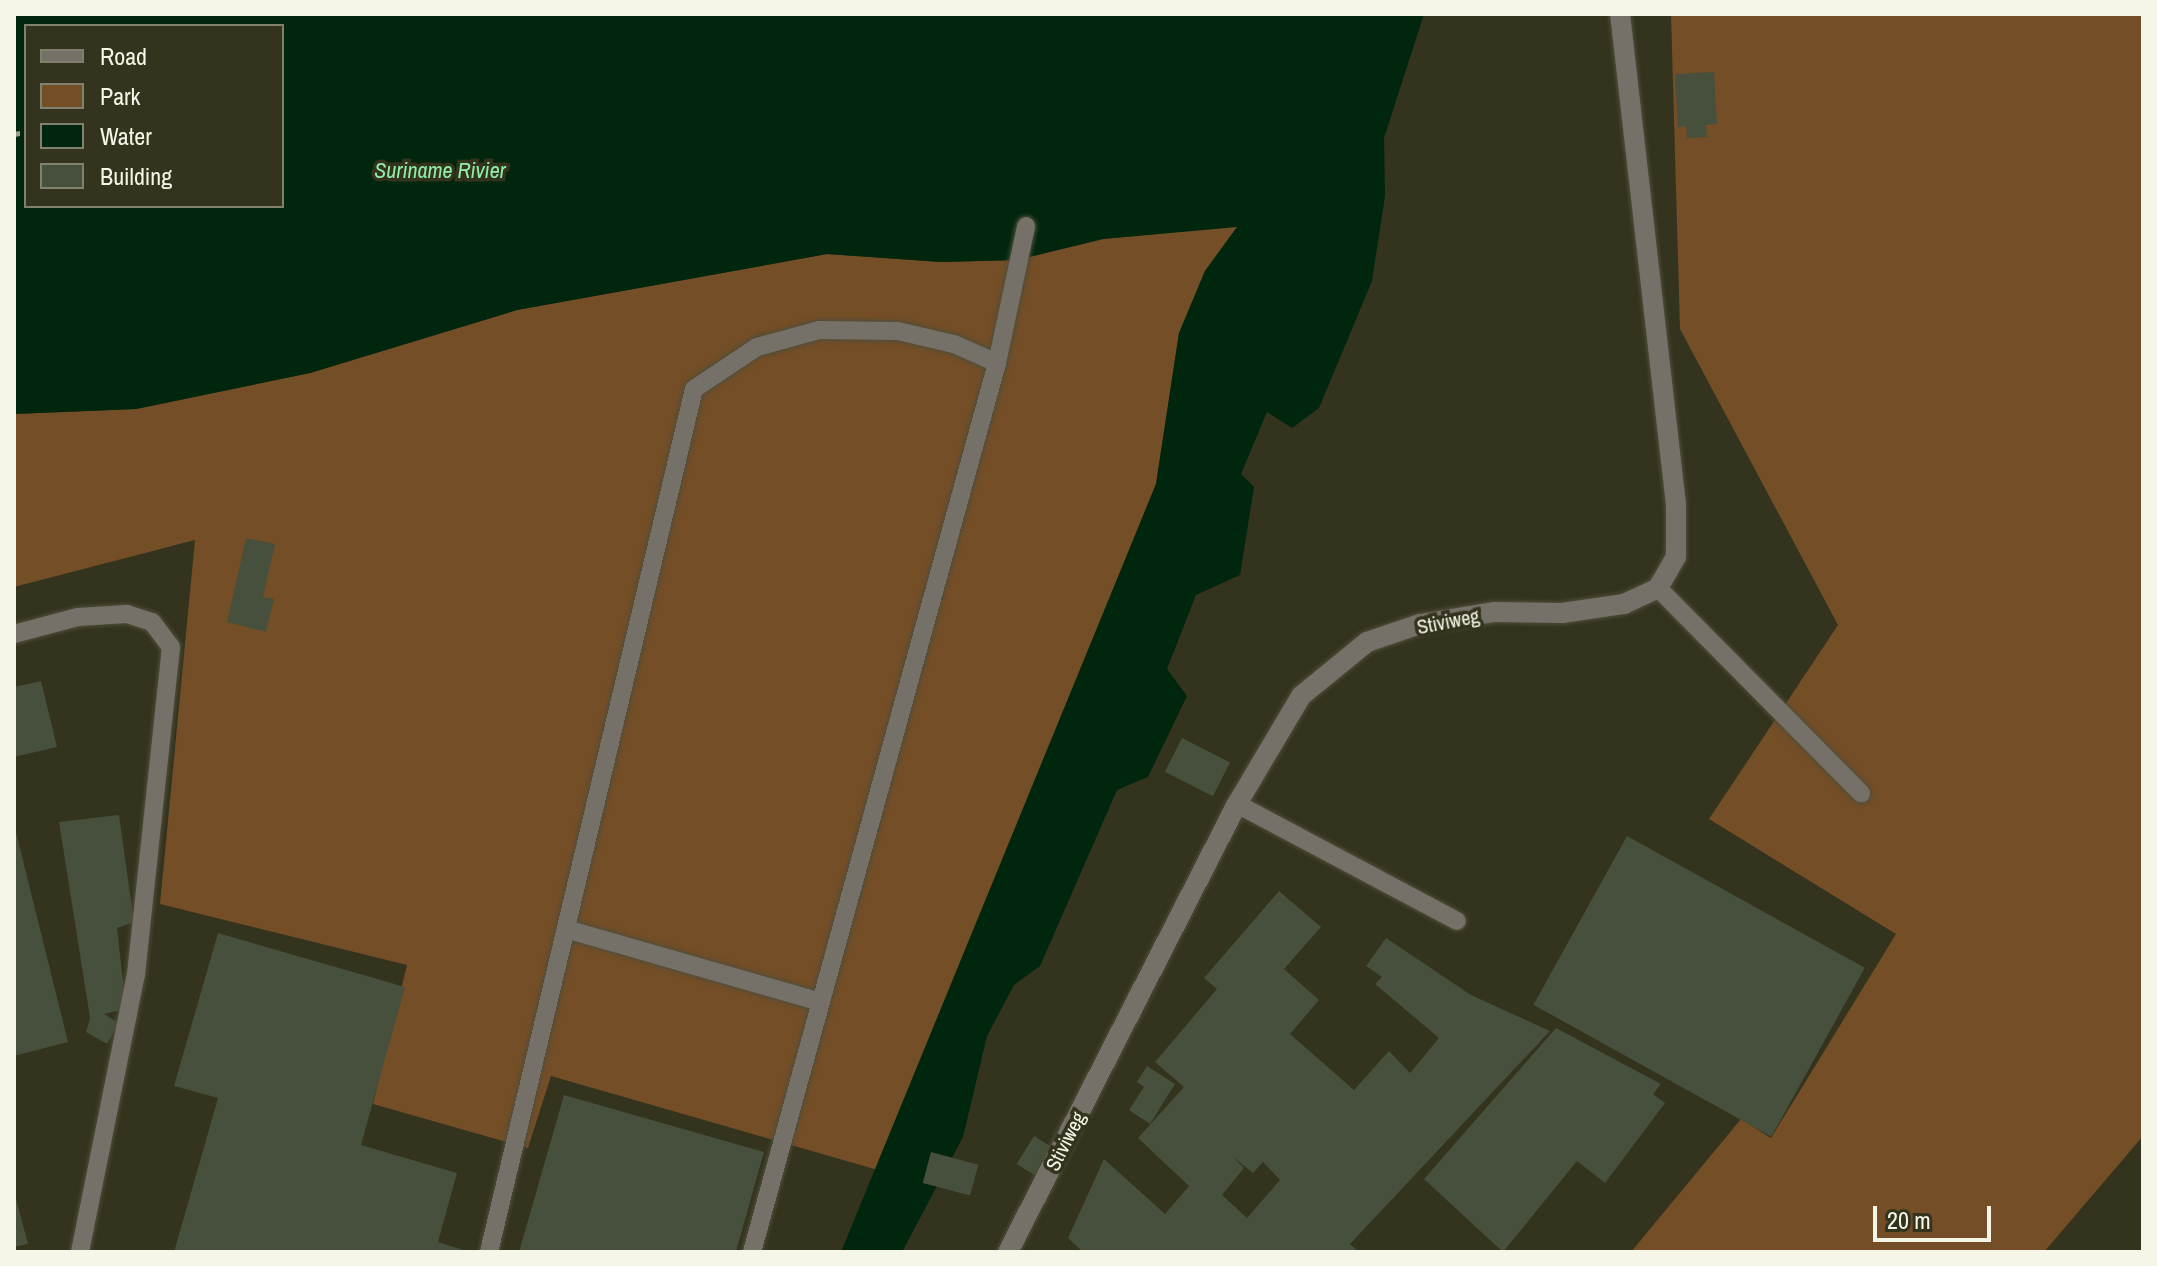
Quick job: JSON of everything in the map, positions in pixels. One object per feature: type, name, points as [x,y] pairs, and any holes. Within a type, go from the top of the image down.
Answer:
[{"type":"street","points":[[1620,14],[1676,505],[1676,557],[1658,588]]},
{"type":"street","name":"Stiviweg","points":[[1008,1252],[1237,804],[1301,696],[1367,642],[1420,624],[1495,612],[1562,613],[1624,604],[1658,588]]},
{"type":"lane","points":[[752,1252],[997,363],[1026,226]]},
{"type":"lane","points":[[489,1252],[694,389],[757,347],[819,330],[898,331],[954,344],[997,363]]},
{"type":"lane","points":[[1658,588],[1861,793]]},
{"type":"lane","points":[[14,634],[78,617],[127,614],[152,622],[171,647],[136,974],[80,1252]]},
{"type":"lane","points":[[1237,804],[1457,921]]},
{"type":"lane","points":[[566,929],[821,1002]]},
{"type":"green space","points":[[1671,14],[2143,14],[2143,1136],[2044,1252],[1631,1252],[1741,1119],[1771,1138],[1896,934],[1709,819],[1838,625],[1680,329]]},
{"type":"green space","points":[[1238,226],[1205,271],[1179,333],[1156,484],[878,1170],[551,1076],[528,1148],[373,1104],[407,965],[160,904],[195,540],[14,587],[14,414],[136,409],[310,373],[517,310],[827,254],[941,262],[1017,260],[1103,239]]},
{"type":"water","name":"Suriname Rivier","points":[[14,14],[1424,14],[1384,138],[1385,196],[1372,281],[1319,408],[1292,428],[1267,412],[1241,474],[1254,487],[1240,575],[1196,595],[1167,669],[1187,696],[1148,777],[1117,790],[1040,966],[1014,985],[987,1036],[963,1137],[902,1252],[841,1252],[1156,484],[1179,333],[1205,271],[1237,227],[1103,239],[1017,260],[941,262],[827,254],[517,310],[310,373],[136,409],[14,414]]},
{"type":"building","points":[[1714,72],[1717,124],[1706,125],[1707,137],[1687,138],[1686,126],[1678,127],[1675,74]]},
{"type":"building","points":[[246,538],[275,544],[263,597],[274,599],[266,632],[227,622]]},
{"type":"building","points":[[41,681],[57,747],[14,757],[14,687]]},
{"type":"building","points":[[1182,738],[1230,763],[1213,796],[1165,772]]},
{"type":"building","points":[[119,815],[134,922],[117,928],[126,1009],[104,1014],[119,1023],[107,1044],[86,1032],[90,1018],[59,822]]},
{"type":"building","points":[[14,824],[68,1042],[14,1056]]},
{"type":"building","points":[[1627,836],[1865,968],[1771,1137],[1533,1005]]},
{"type":"building","points":[[1279,891],[1321,927],[1284,969],[1319,1000],[1290,1034],[1354,1090],[1389,1051],[1410,1073],[1439,1038],[1375,984],[1382,977],[1366,966],[1386,938],[1471,995],[1550,1031],[1350,1244],[1359,1252],[1083,1252],[1068,1238],[1104,1159],[1165,1214],[1189,1186],[1138,1138],[1184,1087],[1155,1062],[1217,989],[1204,978]],"holes":[[[1233,1157],[1253,1173],[1263,1162],[1280,1180],[1247,1218],[1222,1195],[1244,1168]]]},
{"type":"building","points":[[218,933],[405,987],[361,1145],[457,1173],[438,1242],[469,1252],[174,1252],[218,1098],[174,1086]]},
{"type":"building","points":[[1556,1028],[1661,1084],[1653,1094],[1665,1103],[1605,1183],[1577,1161],[1503,1252],[1424,1179]]},
{"type":"building","points":[[1147,1066],[1175,1084],[1150,1124],[1129,1110],[1144,1087],[1137,1082]]},
{"type":"building","points":[[564,1095],[764,1152],[736,1252],[519,1252]]},
{"type":"building","points":[[1034,1136],[1055,1149],[1038,1177],[1017,1164]]},
{"type":"building","points":[[931,1152],[978,1165],[970,1196],[923,1183]]},
{"type":"building","points":[[14,1191],[28,1244],[14,1247]]}]
